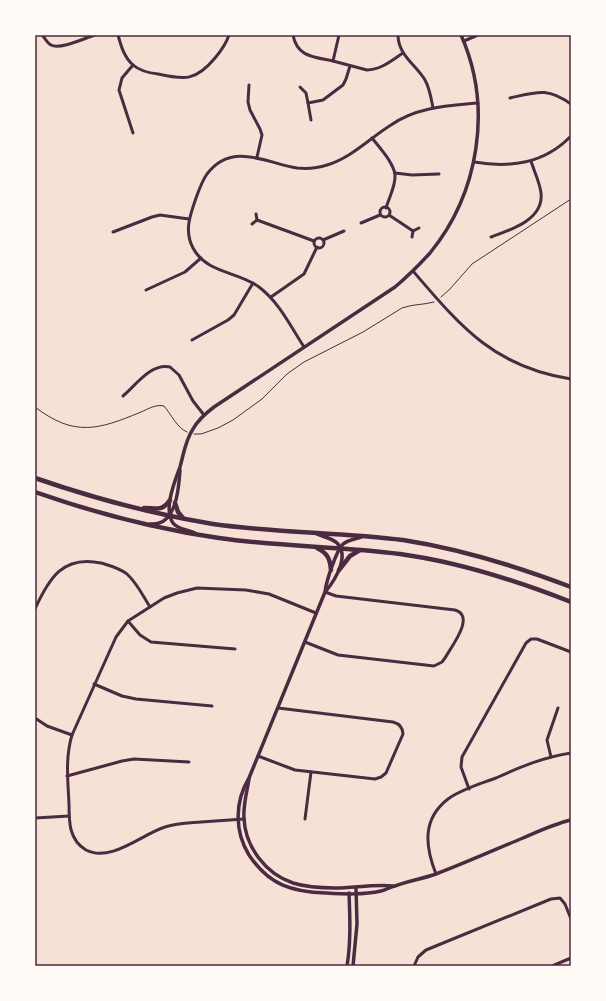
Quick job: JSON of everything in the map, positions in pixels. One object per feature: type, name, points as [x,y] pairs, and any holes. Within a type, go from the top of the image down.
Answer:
[{"type":"main road","points":[[35,478],[96,498],[170,516],[246,528],[402,540],[432,545],[508,564],[571,587]]},
{"type":"main road","points":[[35,492],[94,511],[146,525],[198,535],[245,541],[362,550],[430,559],[504,577],[571,602]]},
{"type":"main road","points":[[128,507],[160,509],[166,506],[170,500]]},
{"type":"main road","points":[[175,503],[178,512],[183,518]]},
{"type":"main road","points":[[313,546],[327,555],[331,562],[331,570]]},
{"type":"main road","points":[[339,570],[350,556],[362,550]]},
{"type":"street","points":[[42,35],[48,42],[55,46],[63,46],[95,35]]},
{"type":"street","points":[[118,35],[124,53],[133,65],[146,72],[175,78],[194,76],[206,68],[224,46],[229,35]]},
{"type":"street","points":[[293,35],[296,45],[302,52],[367,70],[378,68],[403,53]]},
{"type":"street","points":[[332,61],[339,35]]},
{"type":"street","points":[[398,35],[398,42],[403,53],[424,78],[430,93],[433,108]]},
{"type":"street","points":[[198,535],[189,530],[179,528],[174,524],[170,516],[170,500],[184,449],[194,428],[204,415],[395,287],[430,253],[453,219],[469,182],[474,162],[478,134],[478,103],[475,77],[461,35]]},
{"type":"street","points":[[464,41],[478,35]]},
{"type":"street","points":[[133,65],[122,78],[119,90],[133,133]]},
{"type":"street","points":[[308,103],[323,100],[343,85],[350,66]]},
{"type":"street","points":[[249,85],[248,102],[250,110],[262,135],[257,157]]},
{"type":"street","points":[[300,87],[306,93],[311,120]]},
{"type":"street","points":[[510,98],[543,92],[557,95],[571,104]]},
{"type":"street","points":[[304,347],[270,297],[253,283],[216,268],[201,258],[193,247],[188,230],[189,219],[203,181],[214,167],[221,162],[234,157],[257,157],[298,168],[316,168],[338,161],[392,124],[405,117],[433,108],[478,103]]},
{"type":"street","points":[[474,162],[492,165],[505,165],[531,161],[554,150],[571,136]]},
{"type":"street","points":[[372,138],[391,164],[395,173],[394,183],[386,208]]},
{"type":"street","points":[[491,237],[515,229],[528,220],[540,204],[541,194],[531,161]]},
{"type":"street","points":[[395,173],[412,175],[439,174]]},
{"type":"street","points":[[380,215],[381,209],[386,208]]},
{"type":"street","points":[[386,208],[389,210],[389,215],[413,231]]},
{"type":"street","points":[[256,214],[257,220]]},
{"type":"street","points":[[113,232],[152,216],[160,215],[189,219]]},
{"type":"street","points":[[361,223],[380,215],[384,217],[389,215]]},
{"type":"street","points":[[252,224],[257,220]]},
{"type":"street","points":[[257,220],[314,241],[314,244],[317,247]]},
{"type":"street","points":[[412,237],[413,231],[418,228]]},
{"type":"street","points":[[323,240],[344,231]]},
{"type":"street","points":[[314,241],[318,237],[323,240]]},
{"type":"street","points":[[270,297],[304,274],[317,247],[322,246],[323,240]]},
{"type":"street","points":[[146,290],[185,272],[201,258]]},
{"type":"street","points":[[413,271],[449,312],[474,337],[505,358],[542,373],[571,379]]},
{"type":"street","points":[[192,340],[228,320],[234,315],[253,283]]},
{"type":"street","points":[[123,396],[152,370],[162,366],[170,366],[179,375],[193,401],[204,415]]},
{"type":"street","points":[[146,525],[161,523],[170,516],[175,503],[180,467]]},
{"type":"street","points":[[316,533],[337,543],[340,548],[342,561],[339,570],[325,592],[316,613],[249,778],[243,788],[238,804],[238,819],[241,840],[253,862],[270,877],[285,887],[293,890],[308,893],[349,894],[381,891],[436,874],[551,826],[571,820]]},
{"type":"street","points":[[325,592],[326,583],[340,548],[343,544],[361,537]]},
{"type":"street","points":[[35,609],[47,584],[56,574],[72,564],[91,562],[113,566],[127,575],[133,581],[150,607]]},
{"type":"street","points":[[244,819],[174,825],[154,831],[113,852],[100,854],[86,849],[76,841],[70,827],[68,747],[72,735],[116,637],[128,621],[150,607],[177,593],[197,588],[260,592],[277,597],[316,613]]},
{"type":"street","points":[[304,642],[338,655],[434,666],[442,662],[445,658],[464,622],[463,616],[455,610],[336,596],[325,592]]},
{"type":"street","points":[[128,621],[140,635],[151,642],[235,648]]},
{"type":"street","points":[[469,789],[461,767],[462,757],[526,643],[531,639],[537,639],[571,652]]},
{"type":"street","points":[[94,684],[122,696],[136,700],[212,706]]},
{"type":"street","points":[[258,756],[288,768],[371,779],[381,777],[388,770],[403,734],[402,728],[394,722],[278,708]]},
{"type":"street","points":[[550,757],[547,740],[558,708]]},
{"type":"street","points":[[35,718],[47,726],[72,735]]},
{"type":"street","points":[[436,874],[428,854],[428,833],[434,815],[448,799],[525,765],[550,757],[571,753]]},
{"type":"street","points":[[68,776],[134,759],[189,762]]},
{"type":"street","points":[[305,819],[311,772]]},
{"type":"street","points":[[249,778],[244,803],[246,831],[252,848],[265,865],[278,876],[292,883],[310,886],[349,888],[394,886]]},
{"type":"street","points":[[35,818],[69,816]]},
{"type":"street","points":[[347,966],[350,943],[349,888]]},
{"type":"street","points":[[353,966],[356,924],[356,888]]},
{"type":"street","points":[[414,966],[418,957],[426,950],[551,899],[560,898],[563,900],[571,919]]},
{"type":"street","points":[[552,966],[571,958]]},
{"type":"path","points":[[458,279],[472,264],[571,199]]}]
